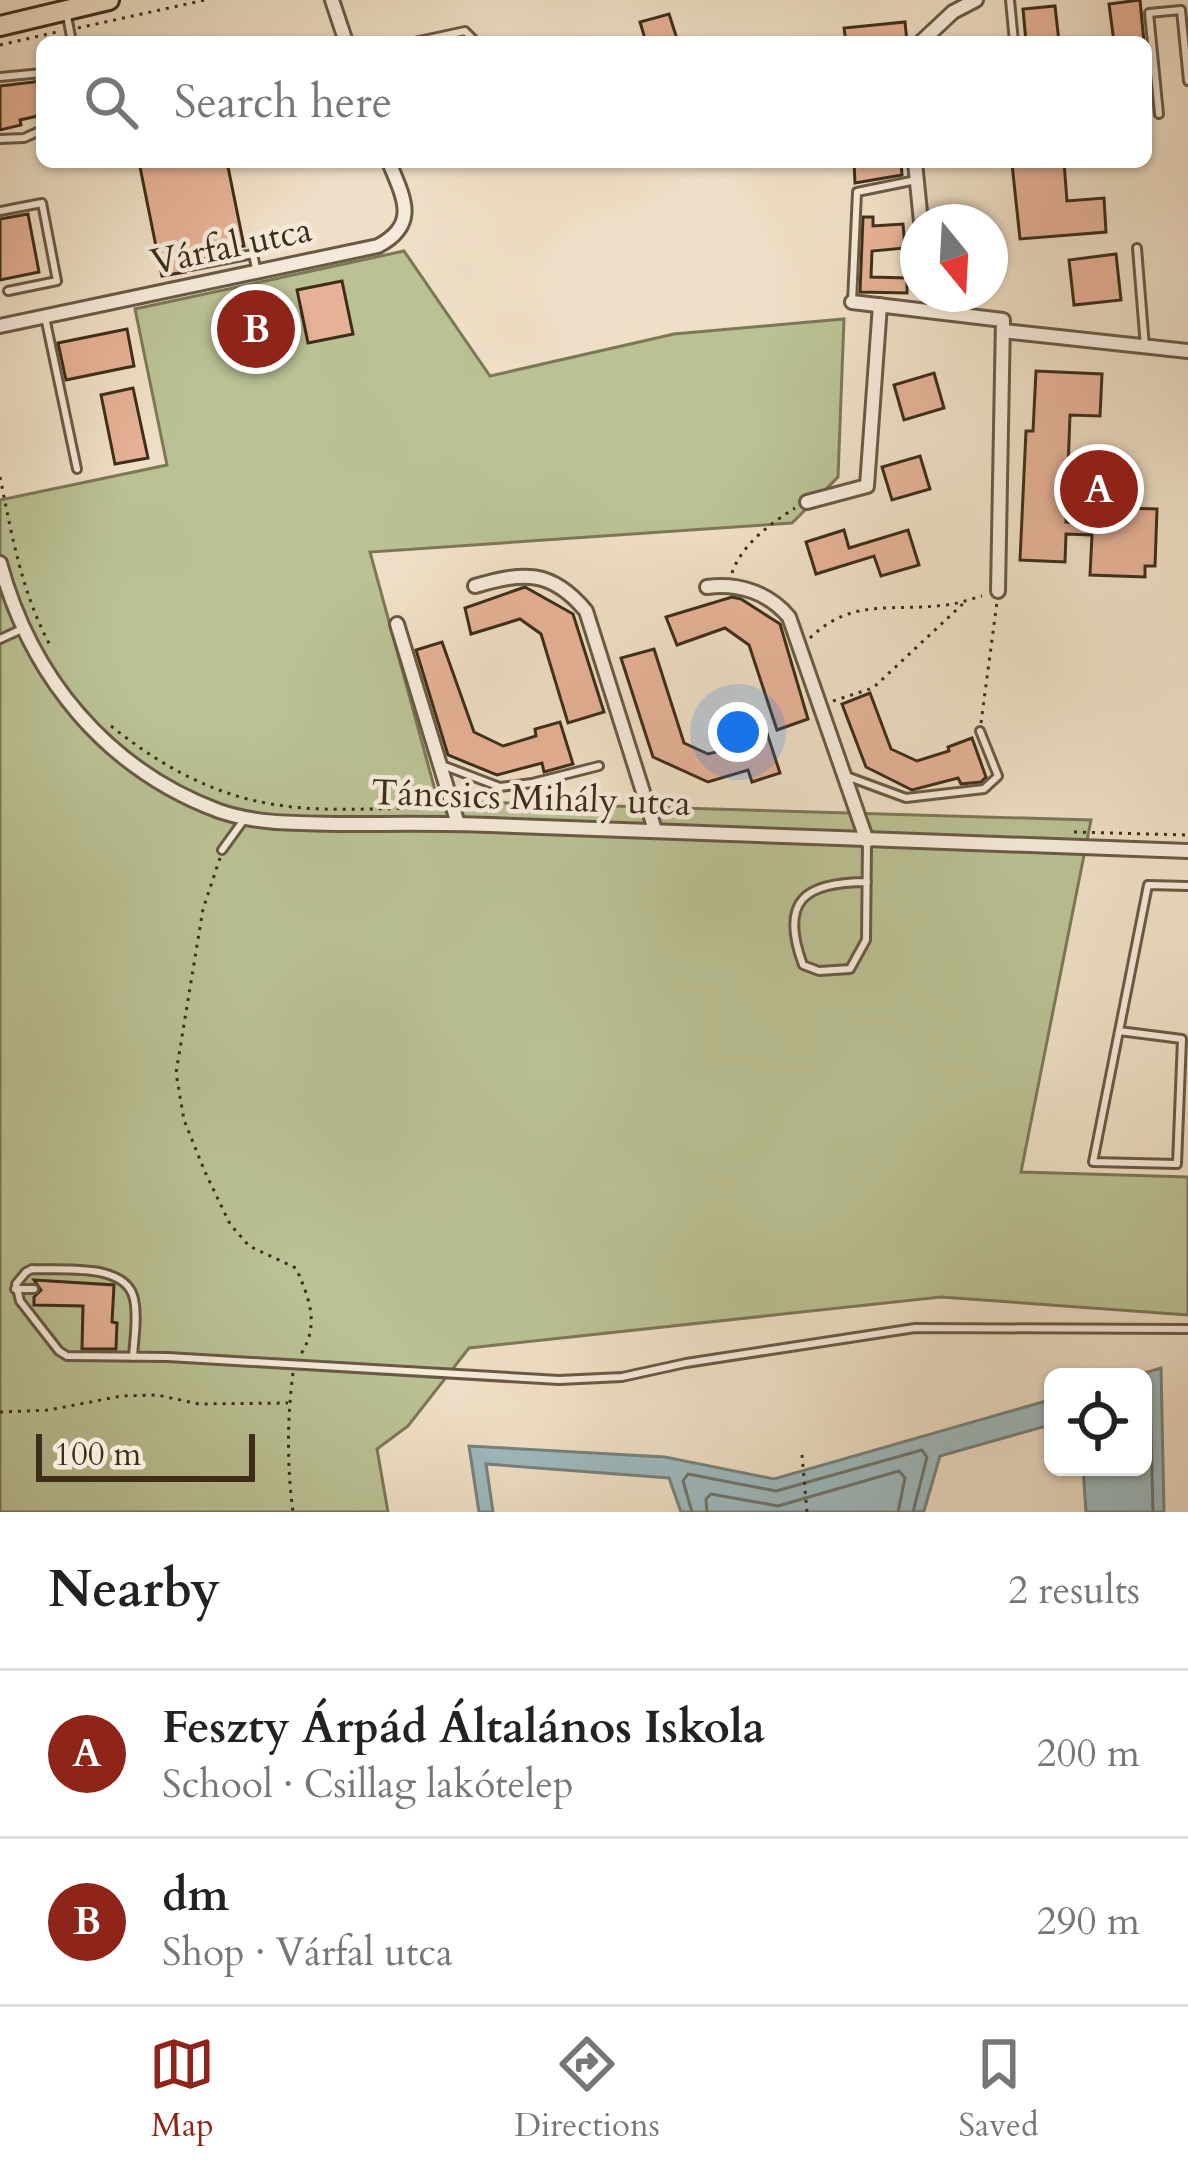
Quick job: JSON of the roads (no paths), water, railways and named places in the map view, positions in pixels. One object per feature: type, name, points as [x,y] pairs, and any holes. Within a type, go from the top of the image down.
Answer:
[{"type":"main road","points":[[0,26],[68,20],[109,0]]},
{"type":"street","points":[[332,0],[344,36]]},
{"type":"street","points":[[928,36],[976,0]]},
{"type":"street","name":"Várfal utca","points":[[0,326],[378,246],[400,231],[405,213],[391,168]]},
{"type":"street","points":[[916,168],[919,204]]},
{"type":"street","points":[[852,302],[900,308]]},
{"type":"street","points":[[807,502],[867,486],[880,305]]},
{"type":"street","points":[[936,312],[1003,320],[998,591]]},
{"type":"street","points":[[1003,332],[1188,352]]},
{"type":"street","name":"Táncsics Mihály utca","points":[[0,563],[22,629],[64,700],[106,744],[172,789],[245,818],[283,823],[456,817],[867,841],[1188,851]]},
{"type":"street","points":[[475,586],[506,577],[533,576],[562,587],[586,610],[655,830]]},
{"type":"street","points":[[707,587],[728,584],[758,593],[789,616],[867,841]]},
{"type":"street","points":[[398,624],[456,817]]},
{"type":"lane","points":[[1010,0],[1013,36]]},
{"type":"lane","points":[[1167,0],[1168,11]]},
{"type":"lane","points":[[1151,36],[1149,13],[1181,10],[1188,81]]},
{"type":"lane","points":[[68,20],[71,36]]},
{"type":"lane","points":[[442,36],[465,31],[470,36]]},
{"type":"lane","points":[[1152,43],[1159,114]]},
{"type":"lane","points":[[0,77],[36,74]]},
{"type":"lane","points":[[0,139],[36,133]]},
{"type":"lane","points":[[852,302],[857,191],[917,180]]},
{"type":"lane","points":[[0,211],[41,202],[57,281],[8,290]]},
{"type":"lane","points":[[1137,248],[1145,347]]},
{"type":"lane","points":[[190,266],[253,254],[256,272]]},
{"type":"lane","points":[[44,317],[77,469]]},
{"type":"lane","points":[[0,639],[22,629]]},
{"type":"lane","points":[[845,775],[906,798],[984,789],[998,776],[980,731]]},
{"type":"lane","points":[[440,764],[500,787],[599,766]]},
{"type":"lane","points":[[223,850],[245,818]]},
{"type":"lane","points":[[867,841],[867,882],[866,940],[850,969],[820,971],[802,964],[794,924],[803,896],[833,882],[867,882]]},
{"type":"lane","points":[[1119,1031],[1182,1040],[1177,1164],[1093,1162],[1119,1031],[1148,885],[1188,886]]},
{"type":"lane","points":[[133,1357],[134,1296],[125,1281],[110,1273],[32,1269],[21,1277],[16,1289],[20,1301],[67,1356],[560,1380],[622,1377],[915,1328],[1188,1329]]},
{"type":"lane","points":[[16,1289],[34,1289]]},
{"type":"water","points":[[1161,1368],[1164,1512],[1086,1512],[1084,1476],[1152,1476],[1152,1371]]},
{"type":"water","points":[[1044,1402],[1044,1427],[940,1456],[924,1511],[681,1512],[669,1478],[486,1464],[493,1512],[479,1512],[469,1446],[665,1457],[774,1479]]},
{"type":"place","name":"dm","points":[[256,329]]},
{"type":"place","name":"Feszty Árpád Általános Iskola","points":[[1099,489]]}]
